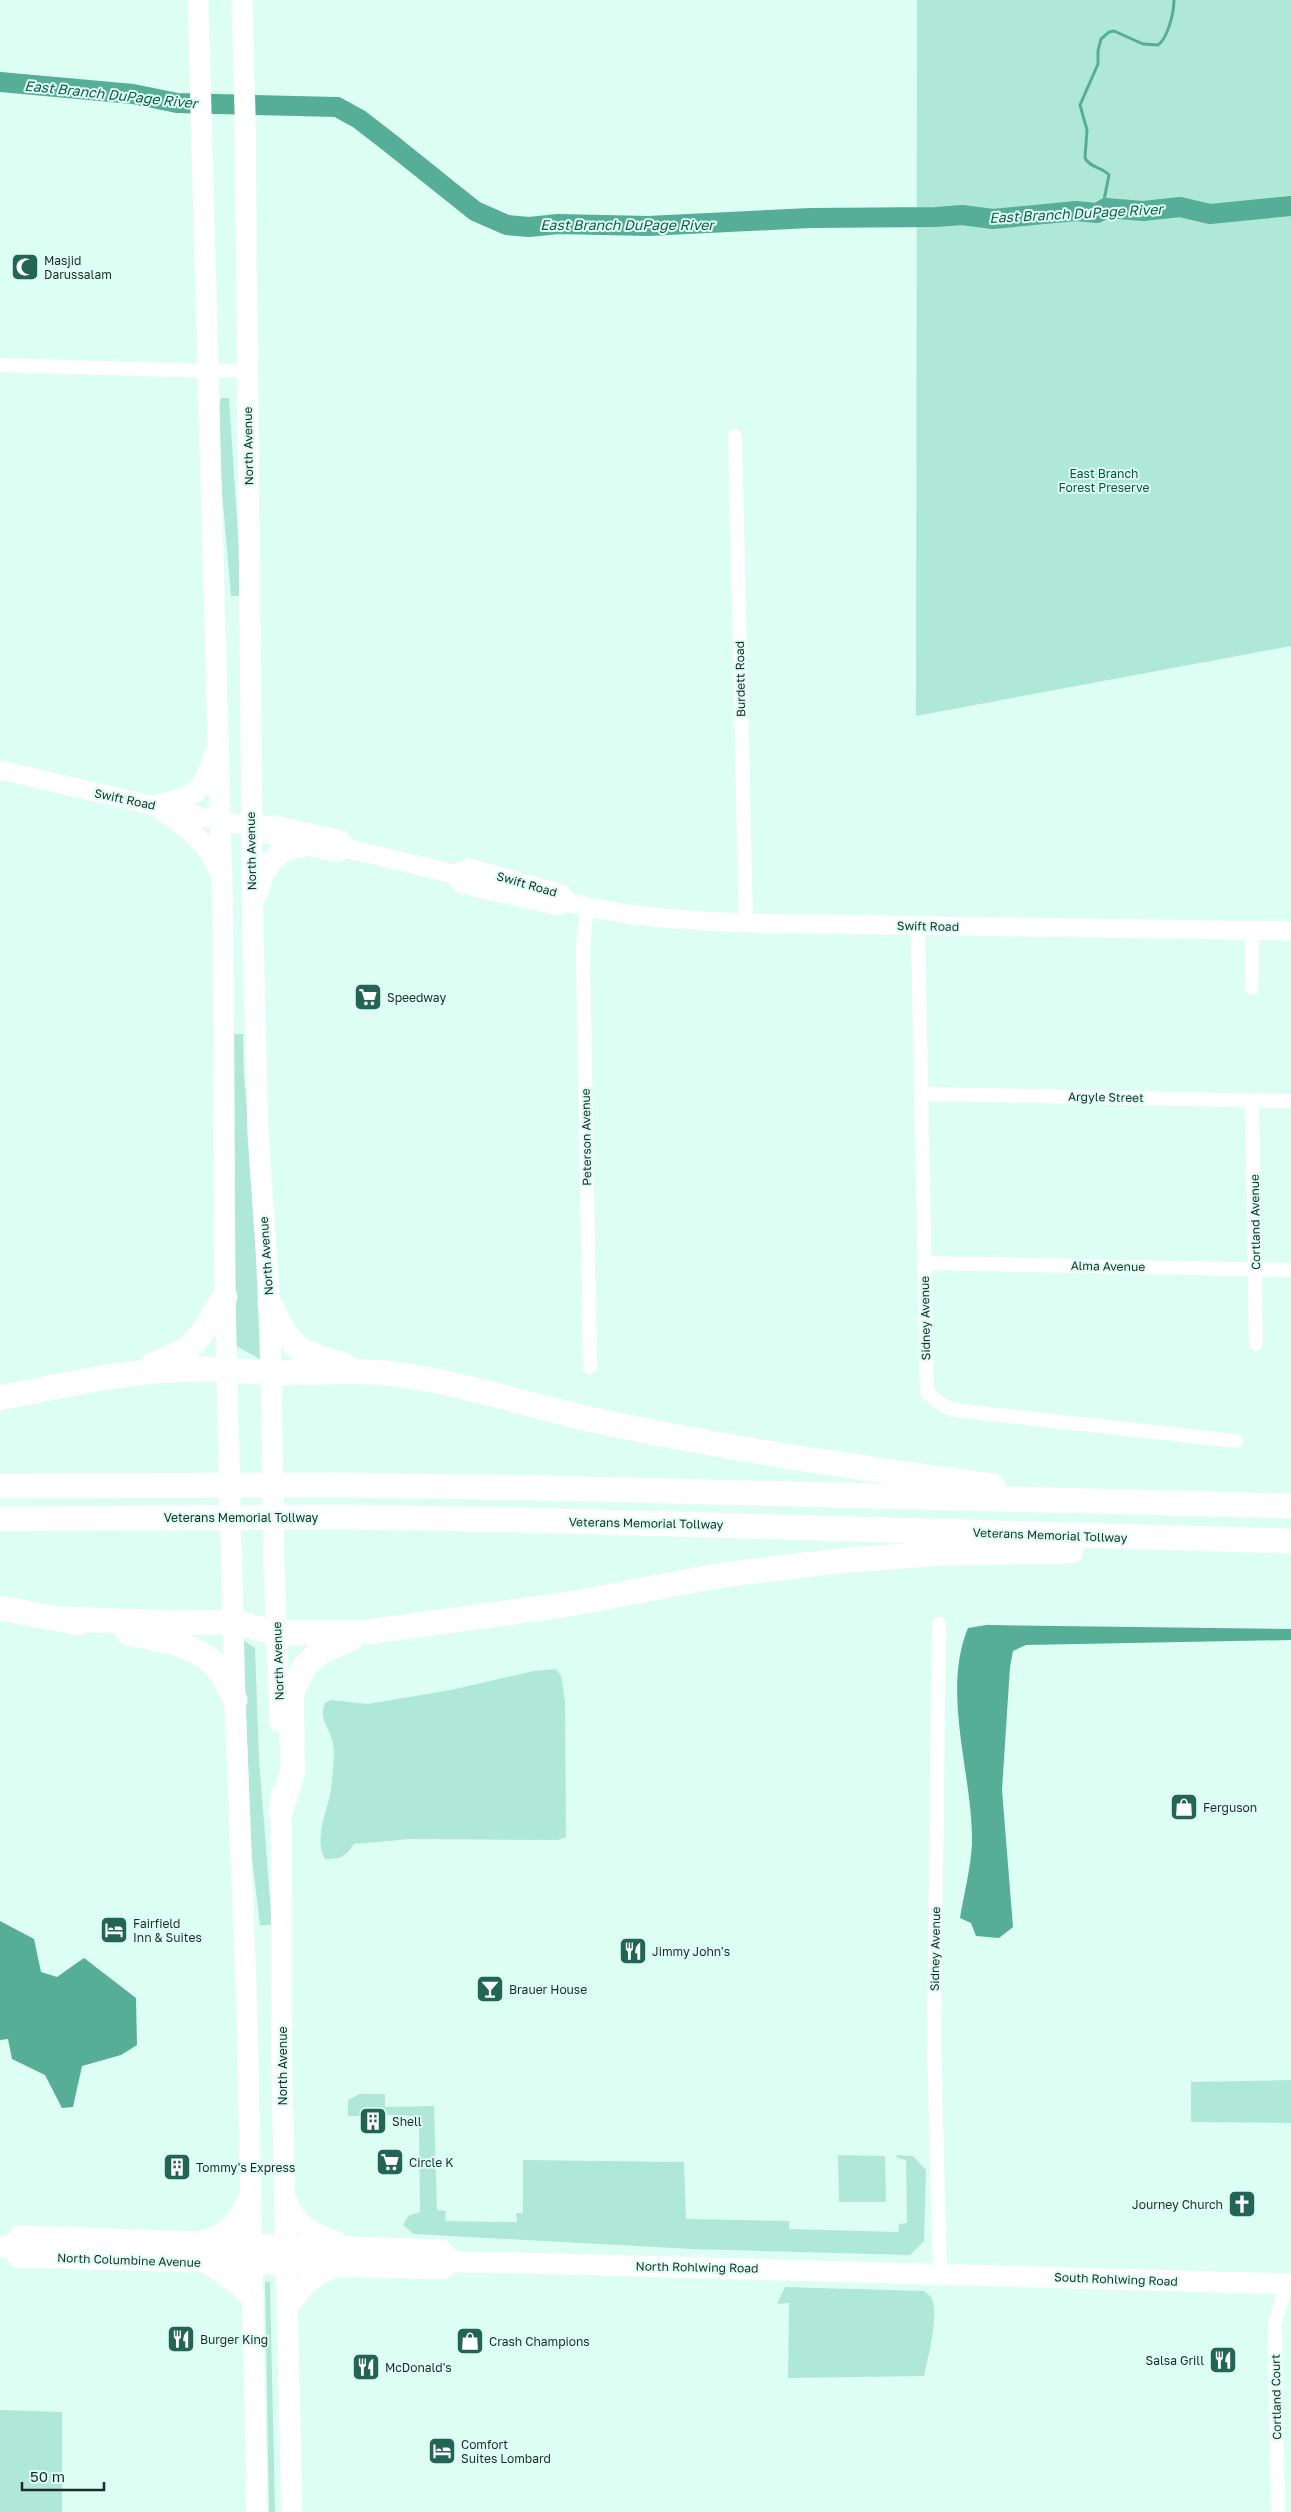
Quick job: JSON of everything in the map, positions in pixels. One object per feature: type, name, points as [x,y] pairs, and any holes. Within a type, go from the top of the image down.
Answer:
[{"type":"highway","points":[[0,1398],[111,1376],[164,1361],[186,1352],[196,1342],[224,1297]]},
{"type":"highway","points":[[270,1305],[282,1332],[293,1344],[323,1360],[370,1372]]},
{"type":"highway","points":[[111,1376],[200,1369],[272,1373],[370,1372],[405,1376],[693,1440],[905,1474],[1130,1504]]},
{"type":"highway","points":[[0,1486],[335,1485],[546,1488],[1130,1504],[1291,1506]]},
{"type":"highway","name":"Veterans Memorial Tollway","points":[[0,1519],[288,1517],[523,1520],[1291,1543]]},
{"type":"highway","points":[[63,1619],[174,1624],[233,1622],[278,1633],[368,1632],[570,1604],[722,1576],[839,1560],[943,1553],[1164,1550],[1291,1543]]},
{"type":"highway","points":[[0,1608],[63,1619],[189,1648],[215,1665],[235,1700]]},
{"type":"highway","points":[[282,1811],[293,1770],[291,1696],[295,1684],[306,1665],[324,1649],[368,1632]]},
{"type":"main road","points":[[198,0],[199,102],[222,881],[224,1297],[235,1700],[244,1915],[254,2298],[257,2512]]},
{"type":"main road","name":"North Avenue","points":[[242,0],[245,104],[253,935],[258,1134],[270,1305],[272,1373],[274,1565],[278,1633],[282,1811],[284,2194],[292,2512]]},
{"type":"main road","points":[[156,806],[198,791],[204,784],[218,746]]},
{"type":"main road","points":[[156,806],[176,819],[206,847],[217,866],[222,881]]},
{"type":"main road","points":[[253,935],[257,895],[270,862],[280,851],[305,846]]},
{"type":"main road","points":[[194,2242],[218,2238],[232,2226],[242,2215],[251,2193]]},
{"type":"main road","points":[[284,2194],[296,2220],[326,2238],[354,2247]]},
{"type":"main road","name":"North Columbine Avenue","points":[[20,2236],[194,2242],[253,2253],[206,2263],[18,2256],[5,2247],[20,2236]]},
{"type":"main road","points":[[253,2253],[286,2255],[354,2247],[442,2250],[453,2262]]},
{"type":"main road","name":"North Rohlwing Road","points":[[286,2255],[335,2266],[442,2269],[453,2262],[940,2274]]},
{"type":"main road","points":[[206,2263],[254,2298]]},
{"type":"main road","points":[[287,2309],[298,2291],[311,2278],[335,2266]]},
{"type":"main road","name":"South Rohlwing Road","points":[[940,2274],[1288,2284]]},
{"type":"street","points":[[0,365],[208,371],[247,370]]},
{"type":"street","name":"Burdett Road","points":[[735,436],[746,923]]},
{"type":"street","name":"Swift Road","points":[[0,770],[220,821],[251,826],[274,824],[341,840],[345,848]]},
{"type":"street","name":"Swift Road","points":[[251,826],[272,838],[305,846],[338,853],[345,848],[454,874],[462,884],[558,906],[567,902],[640,917],[746,923],[1291,931]]},
{"type":"street","name":"Peterson Avenue","points":[[587,907],[583,948],[590,1367]]},
{"type":"street","name":"Sidney Avenue","points":[[918,926],[927,1392],[941,1404],[953,1410],[1236,1441]]},
{"type":"street","points":[[1252,930],[1252,988]]},
{"type":"street","name":"Argyle Street","points":[[922,1094],[1291,1101]]},
{"type":"street","name":"Cortland Avenue","points":[[1252,1100],[1256,1344]]},
{"type":"street","name":"Alma Avenue","points":[[924,1263],[1291,1270]]},
{"type":"street","name":"Sidney Avenue","points":[[939,1624],[934,2041],[940,2274]]},
{"type":"street","name":"Cortland Court","points":[[1278,2512],[1275,2324],[1288,2284]]},
{"type":"green space","name":"East Branch Forest Preserve","points":[[917,0],[1291,0],[1291,646],[916,716]]},
{"type":"green space","points":[[221,398],[229,398],[242,596],[231,596],[221,481],[219,406]]},
{"type":"green space","points":[[233,1034],[243,1034],[244,1075],[252,1158],[260,1359],[236,1346]]},
{"type":"green space","points":[[243,1640],[255,1648],[259,1759],[272,1925],[260,1925],[252,1858]]},
{"type":"green space","points":[[555,1669],[561,1675],[565,1701],[566,1837],[558,1840],[411,1839],[354,1844],[342,1856],[325,1859],[320,1840],[331,1791],[334,1752],[332,1737],[323,1714],[325,1703],[331,1700],[368,1704],[451,1690],[534,1671]]},
{"type":"green space","points":[[1291,2080],[1291,2123],[1191,2122],[1191,2082]]},
{"type":"green space","points":[[360,2094],[385,2094],[385,2107],[434,2106],[437,2210],[446,2211],[445,2221],[517,2222],[516,2213],[523,2213],[523,2160],[684,2162],[686,2219],[789,2221],[789,2229],[898,2232],[899,2224],[907,2223],[906,2160],[897,2158],[896,2155],[913,2156],[926,2170],[924,2241],[910,2255],[691,2249],[414,2234],[403,2225],[408,2216],[420,2212],[419,2124],[415,2116],[388,2115],[386,2111],[360,2111],[360,2116],[348,2116],[348,2100]]},
{"type":"green space","points":[[838,2155],[885,2156],[886,2202],[839,2202]]},
{"type":"green space","points":[[265,2282],[270,2282],[275,2512],[269,2512]]},
{"type":"green space","points":[[785,2287],[924,2291],[932,2299],[934,2327],[924,2376],[788,2378],[789,2303],[777,2304]]},
{"type":"green space","points":[[0,2410],[62,2412],[62,2512],[0,2512]]},
{"type":"shaded area","points":[[987,1625],[1291,1629],[1291,1640],[1026,1645],[1013,1651],[1010,1667],[1002,1790],[1013,1927],[999,1938],[976,1936],[971,1923],[960,1918],[972,1843],[971,1817],[960,1734],[957,1679],[960,1653],[968,1628]]},
{"type":"shaded area","points":[[0,1921],[34,1939],[41,1972],[57,1977],[84,1958],[136,1998],[137,2045],[121,2055],[82,2066],[73,2107],[62,2108],[45,2075],[12,2059],[8,2039],[0,2040]]},
{"type":"waterway","points":[[1102,210],[1109,175],[1090,164],[1085,158],[1087,130],[1080,105],[1098,64],[1098,51],[1101,39],[1109,32],[1114,31],[1143,44],[1158,45],[1165,37],[1172,18],[1174,0]]},
{"type":"waterway","name":"East Branch DuPage River","points":[[0,82],[133,94],[177,103],[337,107],[359,119],[475,211],[507,225],[529,227],[558,224],[648,226],[810,218],[962,215],[993,219],[1076,211],[1097,213],[1106,208],[1143,211],[1180,207],[1210,214],[1291,206]]},
{"type":"place","name":"Masjid Darussalam","points":[[25,267]]},
{"type":"place","name":"Speedway","points":[[368,997]]},
{"type":"place","name":"Ferguson","points":[[1184,1807]]},
{"type":"place","name":"Fairfield Inn & Suites","points":[[114,1930]]},
{"type":"place","name":"Jimmy John's","points":[[633,1951]]},
{"type":"place","name":"Brauer House","points":[[490,1989]]},
{"type":"place","name":"Shell","points":[[373,2121]]},
{"type":"place","name":"Circle K","points":[[390,2162]]},
{"type":"place","name":"Tommy's Express","points":[[177,2167]]},
{"type":"place","name":"Journey Church","points":[[1242,2204]]},
{"type":"place","name":"Burger King","points":[[181,2339]]},
{"type":"place","name":"Crash Champions","points":[[470,2341]]},
{"type":"place","name":"Salsa Grill","points":[[1223,2360]]},
{"type":"place","name":"McDonald's","points":[[366,2367]]},
{"type":"place","name":"Comfort Suites Lombard","points":[[442,2451]]}]
